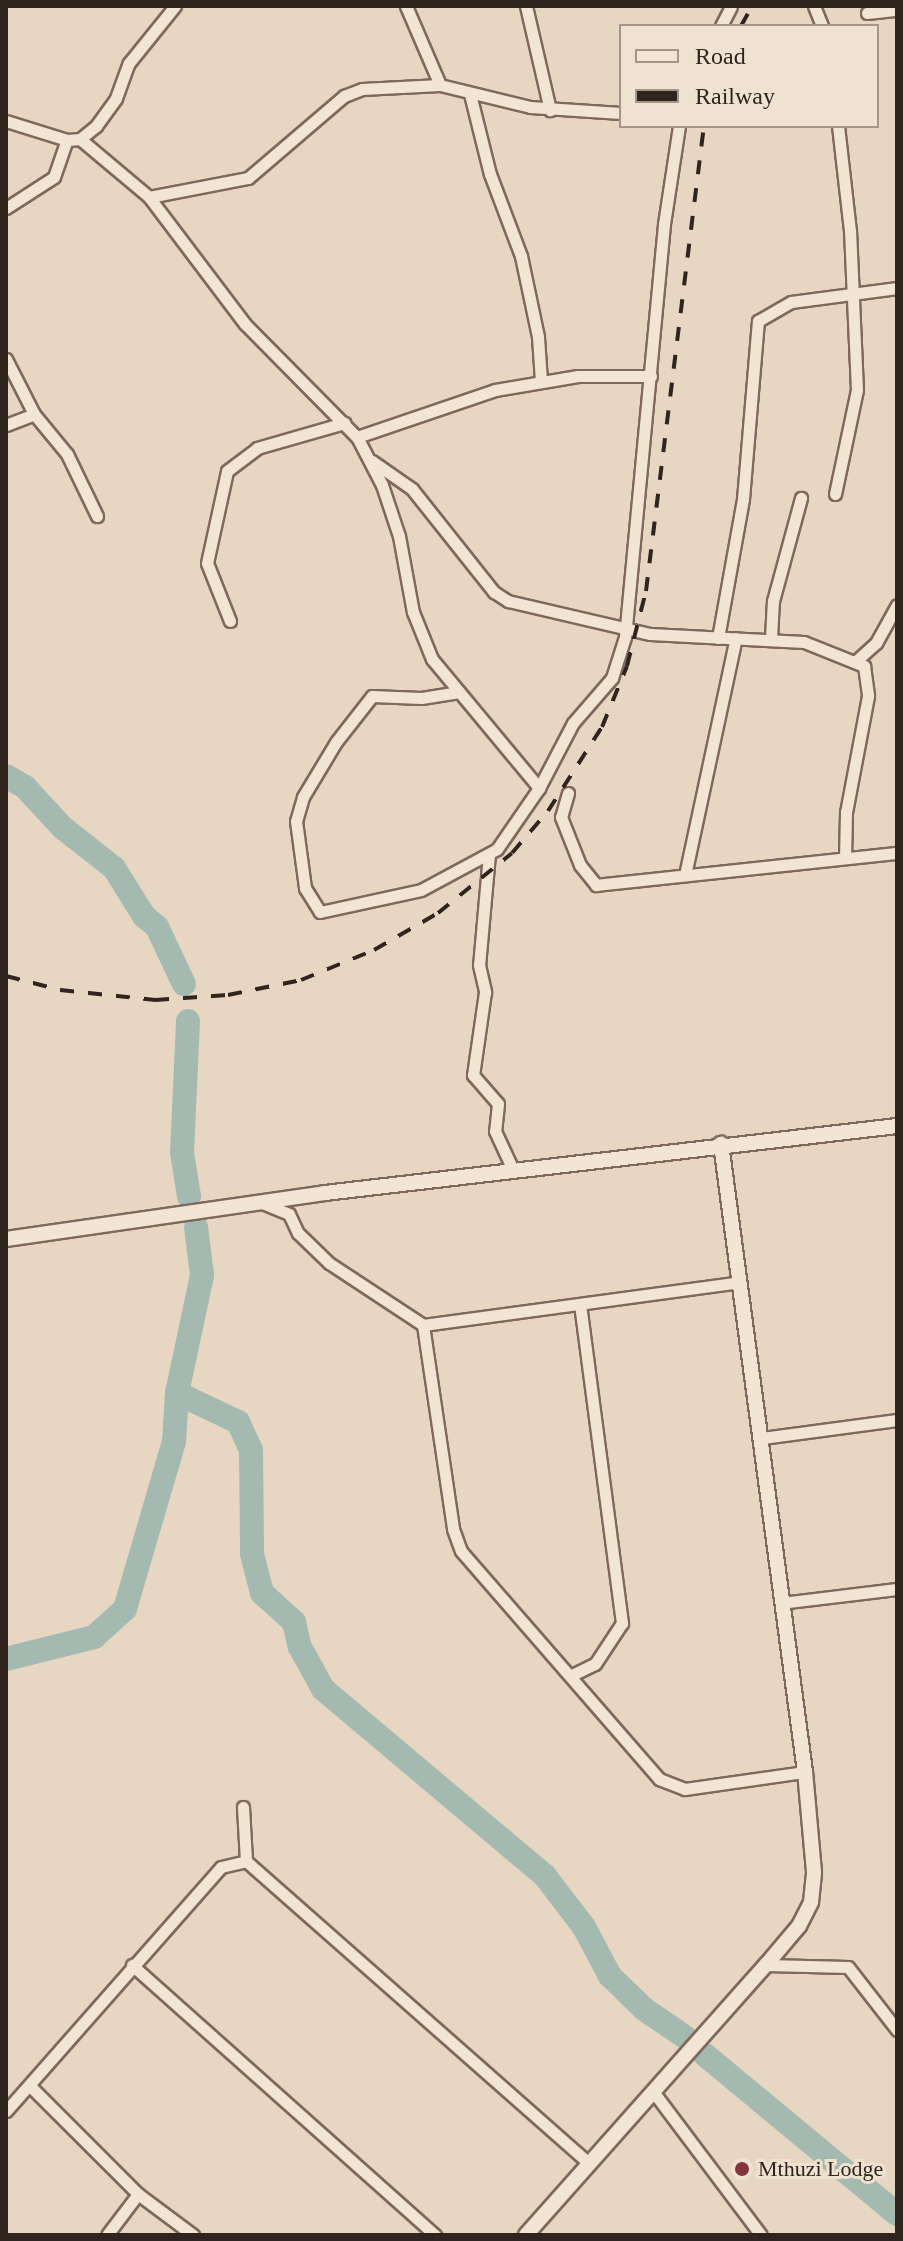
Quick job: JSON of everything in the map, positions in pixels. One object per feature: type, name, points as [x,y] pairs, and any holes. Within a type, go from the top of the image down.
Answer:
[{"type":"street","points":[[6,208],[54,177],[73,140],[116,98],[129,63],[175,6]]},
{"type":"street","points":[[406,6],[440,85]]},
{"type":"street","points":[[526,6],[550,110]]},
{"type":"street","points":[[722,24],[731,6]]},
{"type":"street","points":[[867,13],[897,10]]},
{"type":"street","points":[[149,197],[248,178],[352,92],[440,85],[550,110],[619,113]]},
{"type":"street","points":[[470,94],[490,174],[521,256],[538,337],[541,381]]},
{"type":"street","points":[[6,121],[73,140],[149,197],[245,324],[357,437],[372,461],[399,536],[413,612],[436,667],[539,788]]},
{"type":"street","points":[[459,692],[369,698],[303,797],[296,821],[299,861],[305,888],[320,912],[421,890],[489,854],[539,788],[573,723],[612,678],[625,627],[664,224],[679,128]]},
{"type":"street","points":[[835,494],[857,401],[853,293],[838,128]]},
{"type":"street","points":[[718,638],[753,422],[755,329],[765,315],[791,302],[897,288]]},
{"type":"street","points":[[6,359],[34,414],[67,454],[97,516]]},
{"type":"street","points":[[357,437],[422,411],[541,381],[602,374],[651,376]]},
{"type":"street","points":[[6,425],[34,414]]},
{"type":"street","points":[[230,621],[207,563],[227,471],[257,448],[344,423]]},
{"type":"street","points":[[372,461],[412,489],[500,597],[625,627],[718,638],[771,638],[804,642],[857,660],[869,681],[846,812],[845,858]]},
{"type":"street","points":[[771,638],[773,601],[801,498]]},
{"type":"street","points":[[857,660],[876,643],[897,605]]},
{"type":"street","points":[[685,875],[736,638]]},
{"type":"street","points":[[568,793],[561,817],[590,883],[897,853]]},
{"type":"street","points":[[489,854],[479,965],[485,992],[473,1075],[498,1104],[495,1131],[514,1172]]},
{"type":"street","points":[[6,1239],[259,1202],[721,1144],[897,1126]]},
{"type":"street","points":[[526,2235],[588,2163],[655,2094],[766,1965],[799,1926],[811,1902],[814,1872],[805,1772],[721,1144]]},
{"type":"street","points":[[259,1202],[289,1214],[298,1233],[329,1263],[423,1325],[740,1282]]},
{"type":"street","points":[[572,1675],[595,1664],[622,1623],[580,1306]]},
{"type":"street","points":[[423,1325],[453,1529],[461,1551],[670,1787],[685,1789],[805,1772]]},
{"type":"street","points":[[762,1438],[897,1420]]},
{"type":"street","points":[[781,1603],[897,1589]]},
{"type":"street","points":[[243,1807],[246,1861],[588,2163]]},
{"type":"street","points":[[6,2111],[221,1867],[246,1861]]},
{"type":"street","points":[[132,1965],[435,2235]]},
{"type":"street","points":[[766,1965],[848,1967],[897,2030]]},
{"type":"street","points":[[30,2086],[138,2194],[193,2235]]},
{"type":"street","points":[[655,2094],[761,2235]]},
{"type":"street","points":[[107,2235],[138,2194]]},
{"type":"waterway","points":[[6,776],[25,787],[63,828],[114,868],[144,916],[157,927],[184,984]]},
{"type":"waterway","points":[[188,1021],[182,1153],[189,1196]]},
{"type":"waterway","points":[[6,1659],[94,1637],[125,1609],[174,1441],[177,1393],[202,1275],[196,1227]]},
{"type":"waterway","points":[[177,1393],[238,1422],[251,1450],[252,1554],[262,1593],[294,1622],[300,1647],[323,1689],[545,1876],[584,1927],[610,1976],[644,2009],[685,2037]]},
{"type":"waterway","points":[[704,2054],[897,2214]]},
{"type":"railway","points":[[742,24],[752,6]]},
{"type":"railway","points":[[6,976],[60,990],[155,1000],[228,995],[301,980],[374,950],[438,913],[512,853],[548,811],[602,727],[627,666],[646,591],[704,128]]},
{"type":"place","name":"Mthuzi Lodge","points":[[742,2169]]}]
